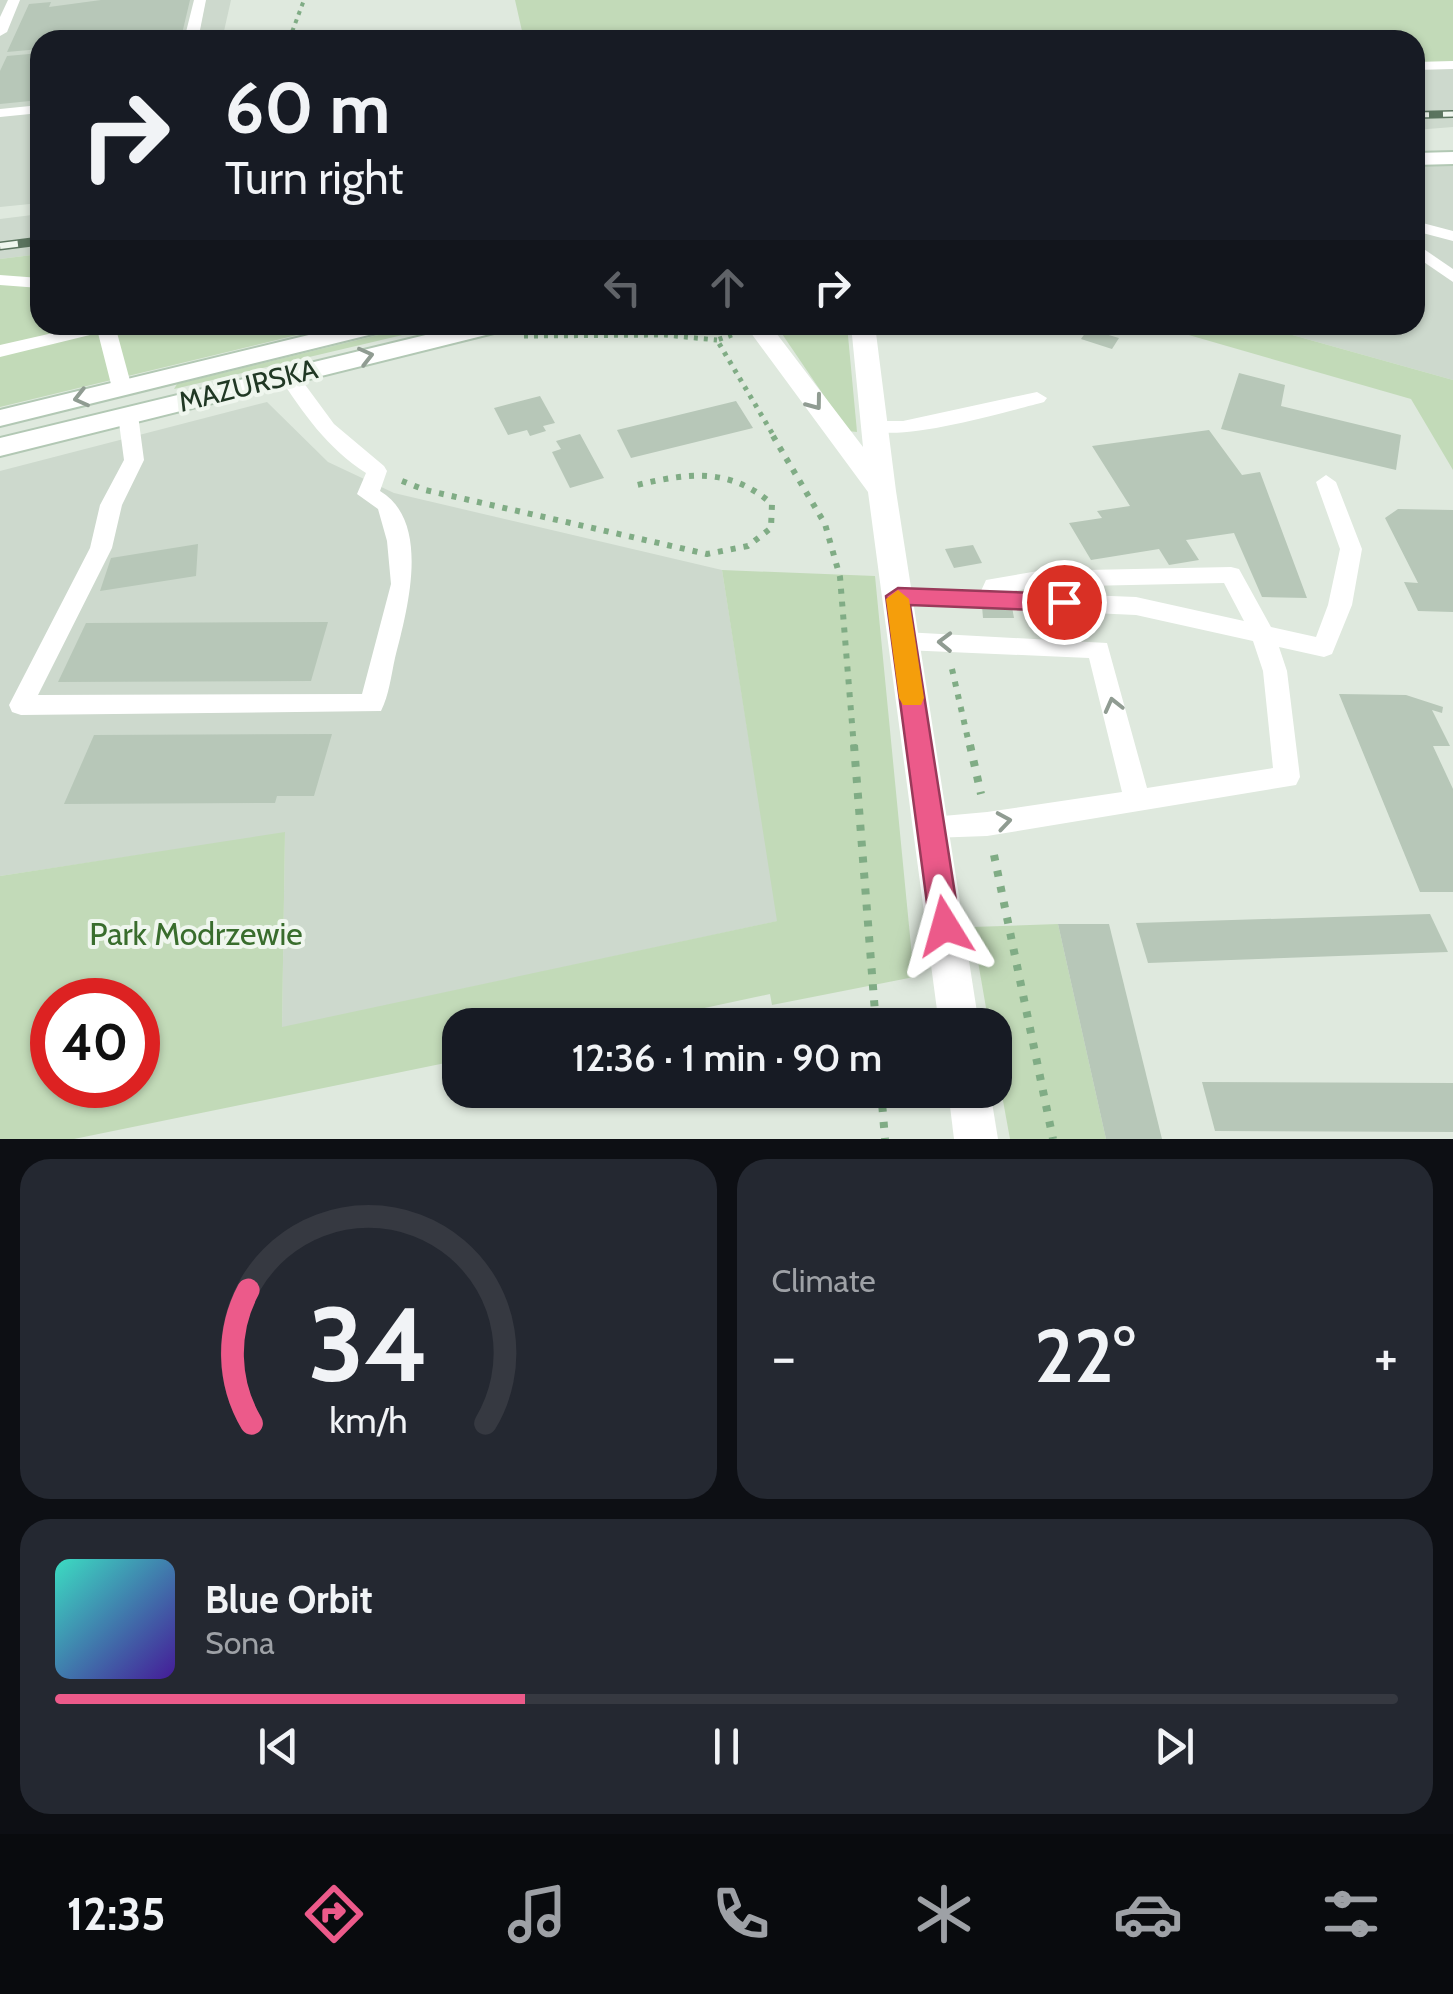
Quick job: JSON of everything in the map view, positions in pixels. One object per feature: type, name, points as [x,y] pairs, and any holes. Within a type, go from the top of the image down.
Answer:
[{"type":"street","points":[[1425,159],[1453,158]]},
{"type":"street","name":"MAZURSKA","points":[[0,447],[125,402],[347,335]]},
{"type":"street","name":"MAZURSKA","points":[[0,418],[288,375],[455,335]]},
{"type":"street","points":[[764,335],[882,491]]},
{"type":"street","points":[[864,335],[882,491],[958,1008]]},
{"type":"street","points":[[972,1108],[976,1139]]},
{"type":"lane","points":[[0,32],[14,0]]},
{"type":"lane","points":[[193,30],[200,0]]},
{"type":"lane","points":[[1425,66],[1453,65]]},
{"type":"lane","points":[[0,113],[30,110]]},
{"type":"lane","points":[[1425,229],[1453,236]]},
{"type":"lane","points":[[1425,256],[1453,277]]},
{"type":"lane","points":[[0,280],[30,282]]},
{"type":"lane","points":[[0,351],[69,335]]},
{"type":"lane","points":[[110,335],[134,460],[111,505],[102,548],[20,705],[372,704],[402,584],[398,541],[386,505],[368,494],[377,472],[345,452],[324,429],[288,375]]},
{"type":"lane","points":[[876,427],[903,428],[1037,398]]},
{"type":"lane","points":[[898,596],[1136,606],[1324,648],[1340,605],[1351,549],[1326,482]]},
{"type":"lane","points":[[931,826],[988,824],[1288,776],[1275,672],[1263,635],[1232,575],[1038,579],[994,586],[991,599]]},
{"type":"lane","points":[[904,641],[1099,650],[1137,799]]},
{"type":"path","points":[[292,30],[304,0]]},
{"type":"path","points":[[732,335],[718,340],[824,524],[840,577],[875,1008]]},
{"type":"path","points":[[377,472],[425,490],[706,554],[748,546],[771,528],[772,504],[756,487],[724,474],[674,476],[636,485]]},
{"type":"path","points":[[988,824],[1053,1139]]},
{"type":"path","points":[[882,1108],[885,1139]]},
{"type":"shaded area","points":[[0,0],[231,0],[224,30],[30,30],[30,204],[0,207]]},
{"type":"shaded area","points":[[1453,65],[1453,127],[1425,129],[1425,66]]},
{"type":"shaded area","points":[[1453,164],[1453,380],[1293,335],[1425,335],[1425,165]]},
{"type":"shaded area","points":[[30,215],[30,255],[0,259],[0,219]]},
{"type":"shaded area","points":[[267,402],[328,462],[394,493],[722,570],[778,921],[282,1028],[285,833],[0,876],[0,471]]},
{"type":"green space","points":[[515,0],[1453,0],[1453,65],[1425,66],[1425,30],[522,30]]},
{"type":"green space","points":[[30,255],[30,335],[297,335],[0,407],[0,259]]},
{"type":"green space","points":[[378,335],[403,335],[174,389],[177,384]]},
{"type":"green space","points":[[783,335],[848,335],[857,432],[848,431]]},
{"type":"green space","points":[[1189,335],[1293,335],[1453,380],[1453,470],[1411,399]]},
{"type":"green space","name":"Park Modrzewie","points":[[722,570],[875,576],[914,977],[772,1005],[770,994],[705,1008],[442,1008],[442,1064],[74,1139],[0,1139],[0,876],[285,832],[282,1027],[777,921]]},
{"type":"green space","points":[[1058,924],[1106,1139],[1010,1139],[1004,1108],[1012,1108],[1012,1008],[986,1008],[972,927]]},
{"type":"building","points":[[101,0],[190,0],[183,30],[30,30],[30,50],[7,52],[29,4],[51,2],[49,7]]},
{"type":"building","points":[[30,54],[30,101],[0,104],[0,71],[7,56]]},
{"type":"building","points":[[1084,335],[1119,338],[1112,349],[1081,339]]},
{"type":"building","points":[[1239,373],[1285,385],[1281,406],[1401,435],[1396,470],[1221,429]]},
{"type":"building","points":[[540,396],[555,423],[530,436],[527,430],[508,435],[494,408]]},
{"type":"building","points":[[736,401],[753,428],[631,458],[617,430]]},
{"type":"building","points":[[1209,430],[1242,475],[1260,472],[1307,598],[1262,597],[1234,533],[1186,540],[1199,560],[1169,565],[1159,549],[1091,560],[1069,523],[1102,518],[1097,511],[1130,506],[1092,446]]},
{"type":"building","points":[[580,434],[604,478],[570,488],[552,452],[561,449],[556,441]]},
{"type":"building","points":[[1398,509],[1453,510],[1453,612],[1418,611],[1404,582],[1418,583],[1385,518]]},
{"type":"building","points":[[198,544],[196,576],[100,591],[111,558]]},
{"type":"building","points":[[973,545],[982,563],[954,568],[945,549]]},
{"type":"building","points":[[982,606],[1012,607],[1014,618],[983,618]]},
{"type":"building","points":[[328,622],[311,681],[58,682],[86,623]]},
{"type":"building","points":[[1339,694],[1406,695],[1443,707],[1442,713],[1432,710],[1450,746],[1433,746],[1453,789],[1453,892],[1420,892]]},
{"type":"building","points":[[332,734],[314,796],[277,796],[275,803],[64,804],[94,735]]},
{"type":"building","points":[[1430,914],[1448,952],[1148,963],[1136,923]]},
{"type":"building","points":[[1058,924],[1109,924],[1162,1139],[1106,1139]]},
{"type":"building","points":[[1202,1082],[1453,1083],[1453,1132],[1215,1131]]},
{"type":"railway","points":[[1425,115],[1453,114]]},
{"type":"railway","points":[[0,246],[30,242]]},
{"type":"slow traffic","points":[[898,599],[912,698]]},
{"type":"route","points":[[945,926],[898,596],[1064,602]]}]
